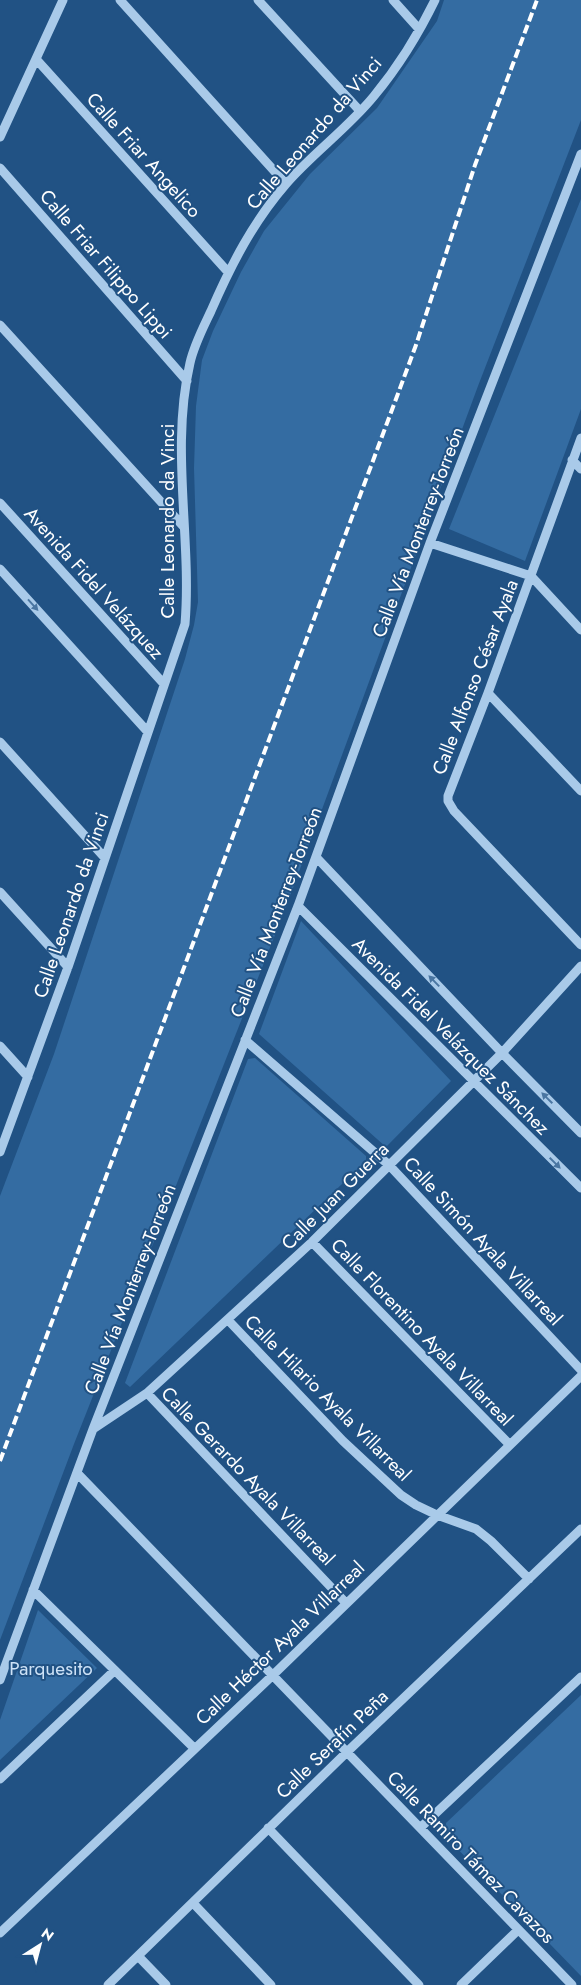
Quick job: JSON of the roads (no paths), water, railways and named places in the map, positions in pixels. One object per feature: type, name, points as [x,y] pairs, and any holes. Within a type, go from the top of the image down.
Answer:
[{"type":"street","points":[[0,137],[63,0]]},
{"type":"street","points":[[120,0],[286,184]]},
{"type":"street","points":[[258,0],[360,111]]},
{"type":"street","points":[[394,0],[419,29]]},
{"type":"street","name":"Calle Leonardo da Vinci","points":[[0,1152],[68,967],[185,624],[186,604],[181,484],[182,442],[187,381],[197,342],[228,272],[257,222],[286,184],[374,96],[392,72],[435,0]]},
{"type":"street","name":"Calle Friar Angelico","points":[[36,59],[228,272]]},
{"type":"street","name":"Calle Vía Monterrey-Torreón","points":[[0,1680],[93,1429],[298,906],[430,542],[581,154]]},
{"type":"street","name":"Calle Friar Filippo Lippi","points":[[0,168],[187,381]]},
{"type":"street","points":[[0,325],[183,526]]},
{"type":"street","name":"Calle Alfonso César Ayala","points":[[581,438],[488,693],[449,791],[448,801],[454,811],[581,945]]},
{"type":"street","points":[[572,460],[581,470]]},
{"type":"street","name":"Avenida Fidel Velázquez","points":[[0,503],[164,684]]},
{"type":"street","points":[[430,542],[531,576],[581,630]]},
{"type":"street","points":[[0,570],[147,731]]},
{"type":"street","points":[[488,693],[581,791]]},
{"type":"street","points":[[0,742],[105,858]]},
{"type":"street","name":"Avenida Fidel Velázquez Sánchez","points":[[316,857],[502,1053],[581,1133]]},
{"type":"street","points":[[0,892],[68,967]]},
{"type":"street","name":"Avenida Fidel Velázquez Sánchez","points":[[298,906],[581,1188]]},
{"type":"street","name":"Calle Juan Guerra","points":[[93,1429],[146,1393],[312,1242],[474,1082],[581,966]]},
{"type":"street","name":"Calle Simón Ayala Villarreal","points":[[244,1040],[389,1165],[581,1370]]},
{"type":"street","points":[[0,1046],[28,1077]]},
{"type":"street","name":"Calle Florentino Ayala Villarreal","points":[[312,1242],[510,1445]]},
{"type":"street","name":"Calle Hilario Ayala Villarreal","points":[[228,1320],[343,1441],[401,1495],[437,1515],[476,1530],[491,1542],[528,1579]]},
{"type":"street","name":"Calle Héctor Ayala Villarreal","points":[[0,1933],[272,1675],[581,1376]]},
{"type":"street","name":"Calle Gerardo Ayala Villarreal","points":[[146,1393],[346,1603]]},
{"type":"street","name":"Calle Ramiro Támez Cavazos","points":[[77,1473],[572,1985]]},
{"type":"street","name":"Calle Serafín Peña","points":[[108,1985],[346,1752],[581,1529]]},
{"type":"street","points":[[34,1590],[194,1748]]},
{"type":"street","points":[[0,1779],[114,1671]]},
{"type":"street","points":[[420,1828],[581,1677]]},
{"type":"street","points":[[268,1828],[419,1985]]},
{"type":"street","points":[[194,1902],[271,1985]]},
{"type":"street","points":[[461,1985],[518,1930]]},
{"type":"street","points":[[138,1956],[166,1985]]},
{"type":"railway","points":[[0,1461],[416,345],[475,165],[537,0]]},
{"type":"park label","name":"Parquesito","points":[[51,1668]]}]
